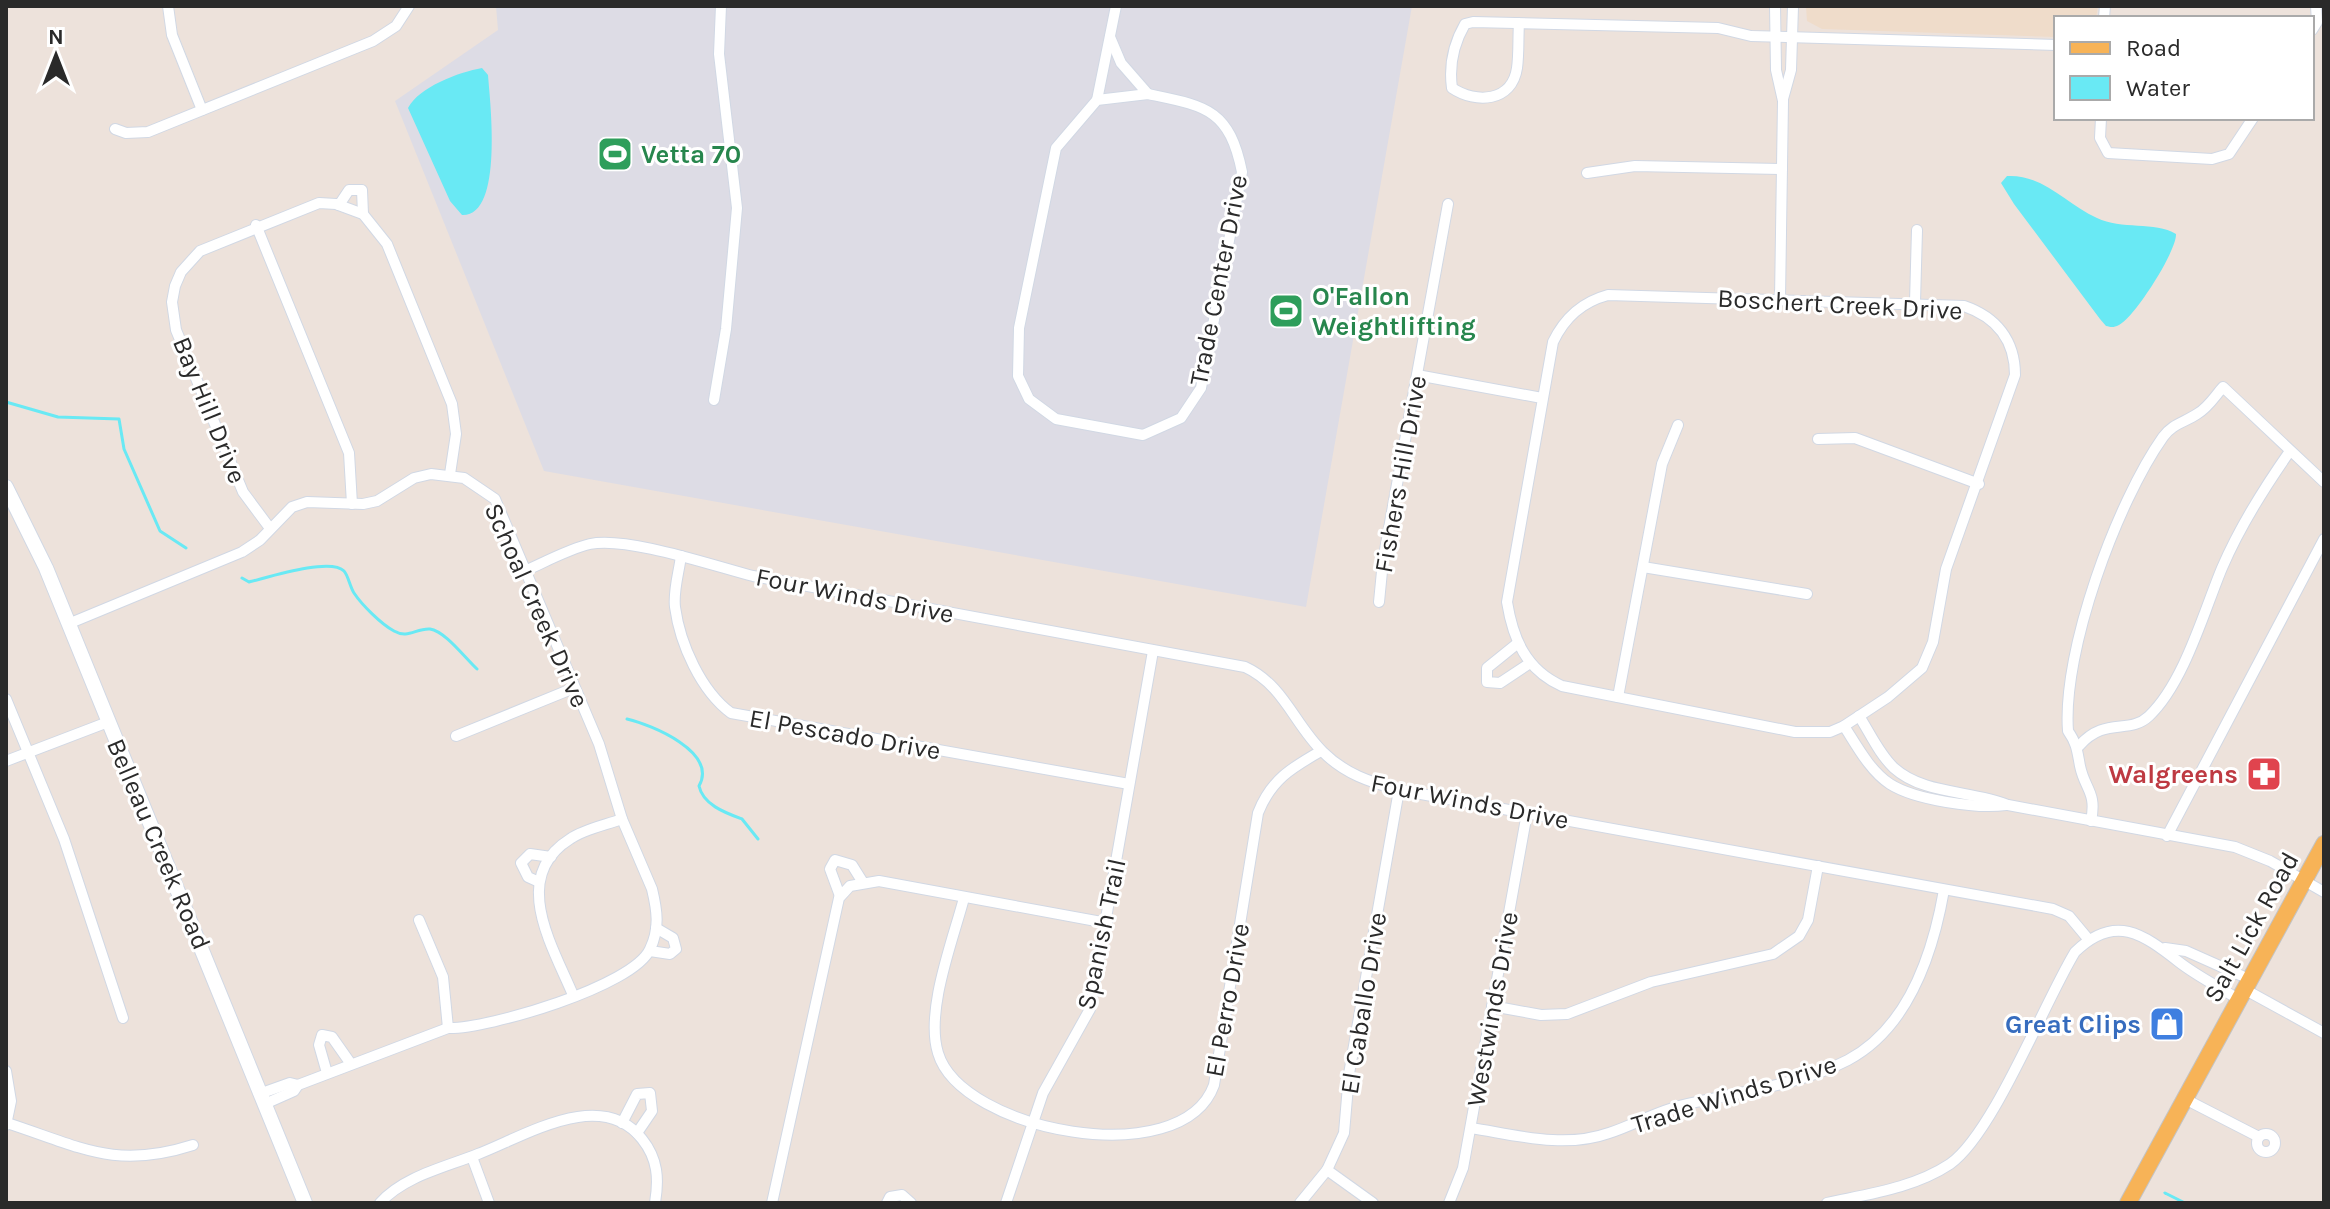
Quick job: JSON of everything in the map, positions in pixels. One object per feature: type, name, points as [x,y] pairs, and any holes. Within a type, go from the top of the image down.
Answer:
[{"type":"main road","name":"Belleau Creek Road","points":[[6,487],[68,624],[305,1203]]},
{"type":"main road","name":"Salt Lick Road","points":[[2128,1203],[2324,844]]},
{"type":"street","points":[[168,6],[172,35],[202,110]]},
{"type":"street","points":[[115,129],[126,133],[148,132],[386,34],[409,6]]},
{"type":"street","points":[[714,400],[726,329],[737,208],[719,57],[721,6]]},
{"type":"street","name":"Trade Center Drive","points":[[1097,100],[1148,94],[1205,107],[1217,115],[1237,144],[1242,172],[1201,388],[1181,418],[1143,435],[1056,419],[1029,399],[1018,376],[1019,328],[1056,148],[1097,100],[1116,6]]},
{"type":"street","points":[[1775,6],[1774,37],[1783,101],[1780,299]]},
{"type":"street","points":[[2314,27],[2317,22],[2316,6]]},
{"type":"street","points":[[1783,101],[1791,70],[1793,11]]},
{"type":"street","points":[[1793,11],[1819,38]]},
{"type":"street","points":[[1519,23],[1517,70],[1503,93],[1488,99],[1476,98],[1452,88],[1450,74],[1457,37],[1465,24],[1519,23],[1718,28],[1774,37],[2054,45]]},
{"type":"street","points":[[1110,37],[1121,63],[1148,94]]},
{"type":"street","points":[[2101,120],[2100,138],[2108,153],[2212,159],[2229,154],[2252,120]]},
{"type":"street","points":[[1587,173],[1635,166],[1782,169]]},
{"type":"street","name":"Bay Hill Drive","points":[[339,205],[349,190],[362,190],[363,214]]},
{"type":"street","name":"Fishers Hill Drive","points":[[1379,602],[1383,561],[1448,204]]},
{"type":"street","name":"Bay Hill Drive","points":[[269,527],[243,492],[173,315],[175,286],[190,260],[212,243],[311,205],[339,205],[363,214],[387,244],[452,404],[456,434],[450,474]]},
{"type":"street","points":[[256,225],[349,453],[352,504]]},
{"type":"street","points":[[1915,302],[1917,230]]},
{"type":"street","name":"Boschert Creek Drive","points":[[1608,295],[1780,299],[1964,306],[1983,313],[1998,325],[2011,347],[2015,375],[1979,484],[1946,569],[1928,658],[1914,677],[1844,726],[1830,732],[1795,732],[1562,686],[1539,673],[1518,643],[1507,602],[1542,398],[1553,342],[1559,328],[1585,303],[1608,295]]},
{"type":"street","points":[[1417,375],[1542,398]]},
{"type":"street","points":[[2091,821],[2093,796],[2080,769],[2079,746],[2068,731],[2072,685],[2088,610],[2109,545],[2136,484],[2164,435],[2203,410],[2223,387],[2324,482]]},
{"type":"street","points":[[1618,697],[1662,464],[1678,425]]},
{"type":"street","points":[[1818,439],[1855,438],[1979,484]]},
{"type":"street","points":[[2079,746],[2097,729],[2142,721],[2155,708],[2186,656],[2242,526],[2290,451]]},
{"type":"street","points":[[68,624],[242,552],[260,540],[269,527],[292,507],[307,502],[352,504],[377,501],[414,478],[450,474]]},
{"type":"street","name":"Schoal Creek Drive","points":[[264,1098],[290,1083],[298,1085],[448,1028],[468,1028],[516,1018],[622,974],[650,951],[659,916],[652,889],[622,819],[599,744],[527,570],[495,499],[464,478],[450,474]]},
{"type":"street","points":[[2167,836],[2324,539]]},
{"type":"street","name":"Four Winds Drive","points":[[527,570],[590,544],[608,543],[681,556],[753,576],[1245,667],[1279,691],[1321,751],[1360,779],[1399,790],[2053,909],[2069,916],[2089,940]]},
{"type":"street","name":"El Pescado Drive","points":[[681,556],[675,605],[682,634],[710,694],[731,713],[1129,784]]},
{"type":"street","points":[[1643,567],[1807,594]]},
{"type":"street","points":[[1518,643],[1487,668],[1487,682],[1500,683],[1530,663]]},
{"type":"street","name":"Spanish Trail","points":[[1006,1203],[1032,1122],[1056,1065],[1090,1009],[1153,651]]},
{"type":"street","points":[[456,736],[574,688]]},
{"type":"street","points":[[6,699],[64,839],[123,1018]]},
{"type":"street","points":[[1859,716],[1888,761],[1907,777],[2008,805],[2235,847],[2324,892]]},
{"type":"street","points":[[6,761],[108,722]]},
{"type":"street","points":[[1844,726],[1877,773],[1905,791],[1987,808],[2008,805]]},
{"type":"street","name":"El Perro Drive","points":[[964,898],[939,998],[935,1037],[945,1068],[974,1094],[1032,1122],[1095,1135],[1170,1127],[1201,1108],[1214,1085],[1258,813],[1265,797],[1282,774],[1321,751]]},
{"type":"street","name":"El Caballo Drive","points":[[1300,1203],[1327,1170],[1344,1133],[1349,1074],[1399,790]]},
{"type":"street","name":"Westwinds Drive","points":[[1449,1203],[1463,1168],[1471,1128],[1527,813]]},
{"type":"street","points":[[573,995],[538,912],[539,882],[551,857],[570,838],[622,819]]},
{"type":"street","points":[[539,882],[528,877],[521,863],[530,854],[551,857]]},
{"type":"street","points":[[840,896],[831,878],[830,869],[835,860],[852,865],[862,881]]},
{"type":"street","points":[[1492,1006],[1541,1015],[1567,1014],[1651,982],[1773,954],[1799,936],[1808,920],[1818,866]]},
{"type":"street","points":[[772,1203],[840,896],[850,886],[862,881],[879,881],[1107,923]]},
{"type":"street","name":"Trade Winds Drive","points":[[1471,1128],[1540,1139],[1588,1138],[1673,1107],[1777,1084],[1849,1060],[1870,1044],[1898,1015],[1921,970],[1937,925],[1944,890]]},
{"type":"street","points":[[419,920],[443,977],[448,1028]]},
{"type":"street","name":"Schoal Creek Drive","points":[[650,951],[670,954],[676,949],[673,938],[656,928]]},
{"type":"street","points":[[1827,1203],[1909,1184],[1952,1163],[1980,1131],[2065,969],[2089,940],[2105,932],[2131,931],[2165,948],[2186,951],[2244,989],[2324,1033]]},
{"type":"street","points":[[2165,948],[2178,961],[2244,989]]},
{"type":"street","points":[[327,1073],[319,1045],[322,1035],[332,1037],[351,1064]]},
{"type":"street","points":[[6,1071],[11,1101],[7,1124],[123,1158],[160,1155],[193,1145]]},
{"type":"street","points":[[622,1123],[637,1094],[650,1093],[652,1111],[637,1133]]},
{"type":"street","points":[[2185,1099],[2259,1137]]},
{"type":"street","points":[[380,1203],[395,1188],[573,1118],[607,1116],[637,1133],[656,1166],[655,1203]]},
{"type":"street","points":[[472,1157],[489,1203]]},
{"type":"street","points":[[1327,1170],[1373,1203]]},
{"type":"street","points":[[887,1203],[890,1197],[902,1195],[911,1203]]},
{"type":"shaded area","points":[[496,6],[1412,6],[1306,607],[544,471],[395,101],[498,30]]},
{"type":"shaded area","points":[[1806,6],[2098,6],[2096,16],[2054,16],[2054,37],[1822,29],[1807,21]]},
{"type":"water","points":[[482,68],[488,75],[492,156],[484,198],[475,211],[462,215],[450,201],[408,108],[430,87]]},
{"type":"water","points":[[2007,176],[2043,185],[2106,222],[2158,228],[2176,234],[2162,268],[2126,320],[2112,327],[2106,326],[2100,319],[2014,204],[2001,183]]},
{"type":"waterway","points":[[6,402],[58,417],[119,419],[124,449],[160,531],[186,548]]},
{"type":"waterway","points":[[242,578],[249,582],[312,567],[337,567],[344,571],[362,603],[389,628],[404,634],[425,629],[436,631],[477,669]]},
{"type":"waterway","points":[[627,719],[666,734],[691,751],[699,762],[702,774],[701,793],[716,807],[742,819],[758,839]]},
{"type":"waterway","points":[[2165,1193],[2185,1203]]},
{"type":"place","name":"Vetta 70","points":[[615,154]]},
{"type":"place","name":"O'Fallon Weightlifting","points":[[1286,311]]},
{"type":"place","name":"Walgreens","points":[[2264,774]]},
{"type":"place","name":"Great Clips","points":[[2167,1024]]}]
